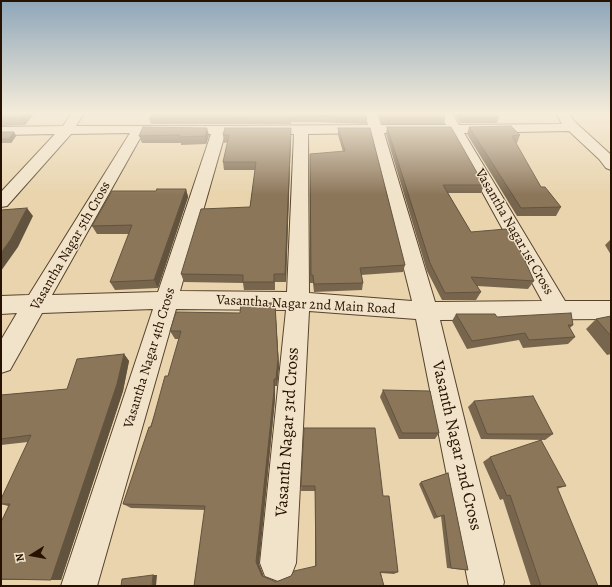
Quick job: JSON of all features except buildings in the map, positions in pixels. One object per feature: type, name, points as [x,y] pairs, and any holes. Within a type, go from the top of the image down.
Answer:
[{"type":"street","points":[[1,202],[57,140]]},
{"type":"street","name":"Vasantha Nagar 5th Cross","points":[[1,362],[37,304],[132,140]]},
{"type":"street","name":"Vasantha Nagar 4th Cross","points":[[79,586],[216,140]]},
{"type":"street","name":"Vasanth Nagar 3rd Cross","points":[[278,563],[298,302],[302,140]]},
{"type":"street","name":"Vasanth Nagar 2nd Cross","points":[[378,140],[426,311],[486,582]]},
{"type":"street","name":"Vasantha Nagar 1st Cross","points":[[461,140],[558,310]]},
{"type":"street","points":[[588,140],[611,165]]},
{"type":"street","name":"Vasantha Nagar 2nd Main Road","points":[[1,305],[168,300],[298,302],[426,311],[611,310]]}]
